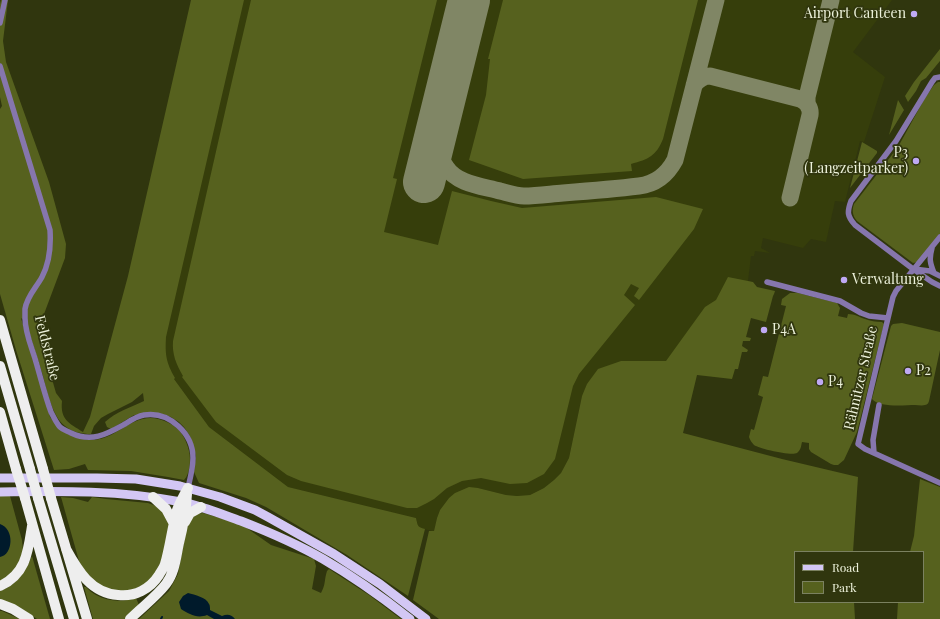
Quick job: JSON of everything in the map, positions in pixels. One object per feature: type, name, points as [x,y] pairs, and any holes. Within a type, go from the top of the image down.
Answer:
[{"type":"highway","points":[[0,320],[87,619]]},
{"type":"highway","points":[[0,366],[74,619]]},
{"type":"highway","points":[[0,412],[59,619]]},
{"type":"highway","points":[[66,549],[75,566],[93,587],[112,595],[123,596],[136,594],[143,591],[155,582],[165,566],[179,524],[188,488]]},
{"type":"highway","points":[[153,497],[179,524]]},
{"type":"highway","points":[[130,619],[166,583],[175,566],[179,524],[190,513],[201,507]]},
{"type":"highway","points":[[0,586],[13,578],[25,561],[32,522]]},
{"type":"highway","points":[[0,604],[13,609],[29,619]]},
{"type":"main road","points":[[0,478],[136,479],[188,488],[220,497],[238,503],[268,517],[334,554],[380,584],[426,619]]},
{"type":"main road","points":[[0,492],[81,491],[153,497],[184,502],[201,507],[270,533],[322,559],[370,588],[410,619]]},
{"type":"street","points":[[0,23],[4,0]]},
{"type":"street","name":"Feldstraße","points":[[0,66],[50,230],[50,252],[47,264],[42,276],[28,297],[25,318],[28,336],[52,413],[61,428],[77,435],[89,438],[110,432],[136,418],[145,415],[156,415],[169,419],[186,435],[192,450],[193,459],[188,488]]},
{"type":"street","points":[[940,77],[935,78],[932,82],[896,141],[851,201],[848,212],[849,218],[855,225],[913,269],[940,286]]},
{"type":"street","name":"Rähnitzer Straße","points":[[874,453],[858,444],[893,297],[896,291],[940,236]]},
{"type":"street","points":[[932,246],[930,262],[934,273]]},
{"type":"street","points":[[913,269],[925,270],[940,276]]},
{"type":"street","name":"Rähnitzer Straße","points":[[767,282],[840,301],[869,316],[888,318]]},
{"type":"street","points":[[879,405],[873,440],[874,453],[940,483]]},
{"type":"shaded area","points":[[238,0],[892,0],[853,52],[885,77],[864,142],[860,141],[845,202],[835,201],[826,242],[811,239],[803,248],[763,238],[761,248],[770,253],[755,251],[754,256],[751,256],[748,281],[754,289],[732,379],[673,371],[582,396],[569,458],[561,473],[554,480],[544,488],[530,495],[506,495],[478,488],[449,498],[440,510],[434,531],[432,531],[420,528],[416,518],[288,487],[209,427],[169,372],[162,345]]},
{"type":"green space","points":[[1,0],[8,0],[3,41],[6,62],[49,182],[66,244],[65,258],[41,322],[42,344],[56,393],[62,401],[62,413],[66,420],[83,432],[90,417],[128,276],[191,0],[244,0],[166,337],[166,354],[168,363],[175,378],[174,379],[209,427],[288,487],[416,518],[418,526],[425,529],[408,596],[347,555],[266,507],[246,498],[199,483],[194,472],[196,456],[190,436],[179,422],[171,417],[163,414],[134,415],[111,429],[107,427],[105,422],[109,418],[144,401],[143,393],[132,402],[101,418],[94,426],[91,434],[77,432],[65,426],[60,421],[53,409],[26,322],[21,318],[50,417],[57,425],[73,435],[89,440],[110,436],[136,421],[146,418],[157,419],[173,425],[180,431],[186,442],[190,455],[189,471],[184,480],[131,471],[88,470],[85,464],[69,469],[54,470],[0,294],[0,109],[2,106],[0,97]]},
{"type":"green space","points":[[251,0],[437,0],[393,178],[397,179],[384,232],[438,245],[452,191],[522,208],[656,197],[703,209],[694,229],[639,300],[634,296],[639,288],[631,284],[624,295],[635,305],[579,374],[573,386],[555,459],[544,474],[527,483],[510,484],[481,478],[462,481],[447,488],[434,499],[417,508],[407,508],[301,481],[287,475],[216,422],[182,377],[183,376],[176,363],[174,355],[173,341]]},
{"type":"green space","points":[[503,0],[698,0],[663,139],[655,153],[643,160],[631,164],[632,171],[523,179],[469,160],[486,95],[490,59],[488,59]]},
{"type":"green space","points":[[940,49],[940,61],[926,78],[921,81],[908,102],[905,96]]},
{"type":"green space","name":"P3 (Langzeitparker)","points":[[940,82],[940,234],[921,259],[918,262],[913,263],[857,221],[853,215],[853,208],[854,204],[898,147],[925,98],[934,85]]},
{"type":"green space","points":[[898,100],[904,110],[889,135]]},
{"type":"green space","points":[[862,142],[877,151],[877,153],[850,188]]},
{"type":"green space","points":[[728,277],[753,282],[757,287],[775,291],[766,322],[751,318],[746,337],[751,338],[750,341],[743,341],[742,346],[748,350],[747,352],[742,352],[738,369],[735,369],[732,379],[697,375],[683,433],[858,477],[853,551],[794,551],[794,603],[854,603],[855,619],[439,619],[413,600],[429,531],[434,531],[440,510],[449,498],[455,493],[469,487],[517,496],[530,495],[544,488],[561,473],[569,458],[582,396],[587,384],[598,369],[621,361],[666,361],[705,307],[716,300]]},
{"type":"green space","name":"P4","points":[[790,293],[798,293],[837,303],[840,308],[838,316],[847,318],[848,314],[853,314],[875,322],[882,322],[884,324],[857,432],[844,460],[838,465],[831,464],[811,452],[809,449],[809,443],[802,442],[797,453],[789,454],[757,447],[753,444],[749,437],[751,429],[754,430],[763,397],[758,395],[763,376],[768,377],[786,306],[781,305],[782,299]]},
{"type":"green space","name":"P2","points":[[902,323],[940,332],[940,350],[929,401],[928,404],[925,405],[886,405],[875,402],[872,399],[891,326],[893,324]]},
{"type":"green space","points":[[920,479],[940,487],[940,619],[897,619],[898,603],[924,603],[924,551],[910,551],[914,536]]},
{"type":"green space","points":[[0,496],[10,496],[22,540],[23,551],[15,572],[0,582]]},
{"type":"green space","points":[[61,497],[73,498],[88,502],[92,497],[148,503],[162,510],[170,522],[162,562],[151,581],[128,592],[102,589],[81,568]]},
{"type":"green space","points":[[203,513],[241,524],[271,545],[314,559],[316,566],[312,589],[321,593],[324,587],[327,571],[329,569],[369,595],[401,619],[139,619],[169,591],[178,574],[187,526],[190,518],[196,514]]},
{"type":"green space","points":[[32,556],[50,619],[37,619],[25,611],[0,601],[0,591],[11,585],[20,577]]},
{"type":"green space","points":[[84,587],[105,599],[121,601],[136,598],[139,605],[126,619],[93,619]]},
{"type":"green space","points":[[0,611],[2,611],[20,619],[0,619]]},
{"type":"water","points":[[0,524],[8,531],[10,536],[10,547],[8,552],[0,557]]},
{"type":"water","points":[[188,593],[200,597],[208,602],[210,610],[222,616],[230,615],[235,619],[214,619],[207,615],[196,616],[187,613],[181,609],[179,602],[183,596]]},
{"type":"taxiway","points":[[439,124],[437,146],[442,162],[451,173],[470,184],[524,196],[639,186],[656,181],[665,174],[675,160],[716,0]]},
{"type":"taxiway","points":[[808,106],[807,97],[831,0]]},
{"type":"taxiway","points":[[694,85],[697,81],[710,76],[800,99],[807,104],[810,110],[810,115],[790,198]]},
{"type":"runway","points":[[424,182],[469,0]]},
{"type":"place","name":"Airport Canteen","points":[[914,14]]},
{"type":"place","name":"P3 (Langzeitparker)","points":[[916,161]]},
{"type":"place","name":"Verwaltung","points":[[844,280]]},
{"type":"place","name":"P4A","points":[[764,330]]},
{"type":"place","name":"P2","points":[[908,371]]},
{"type":"place","name":"P4","points":[[820,382]]}]
